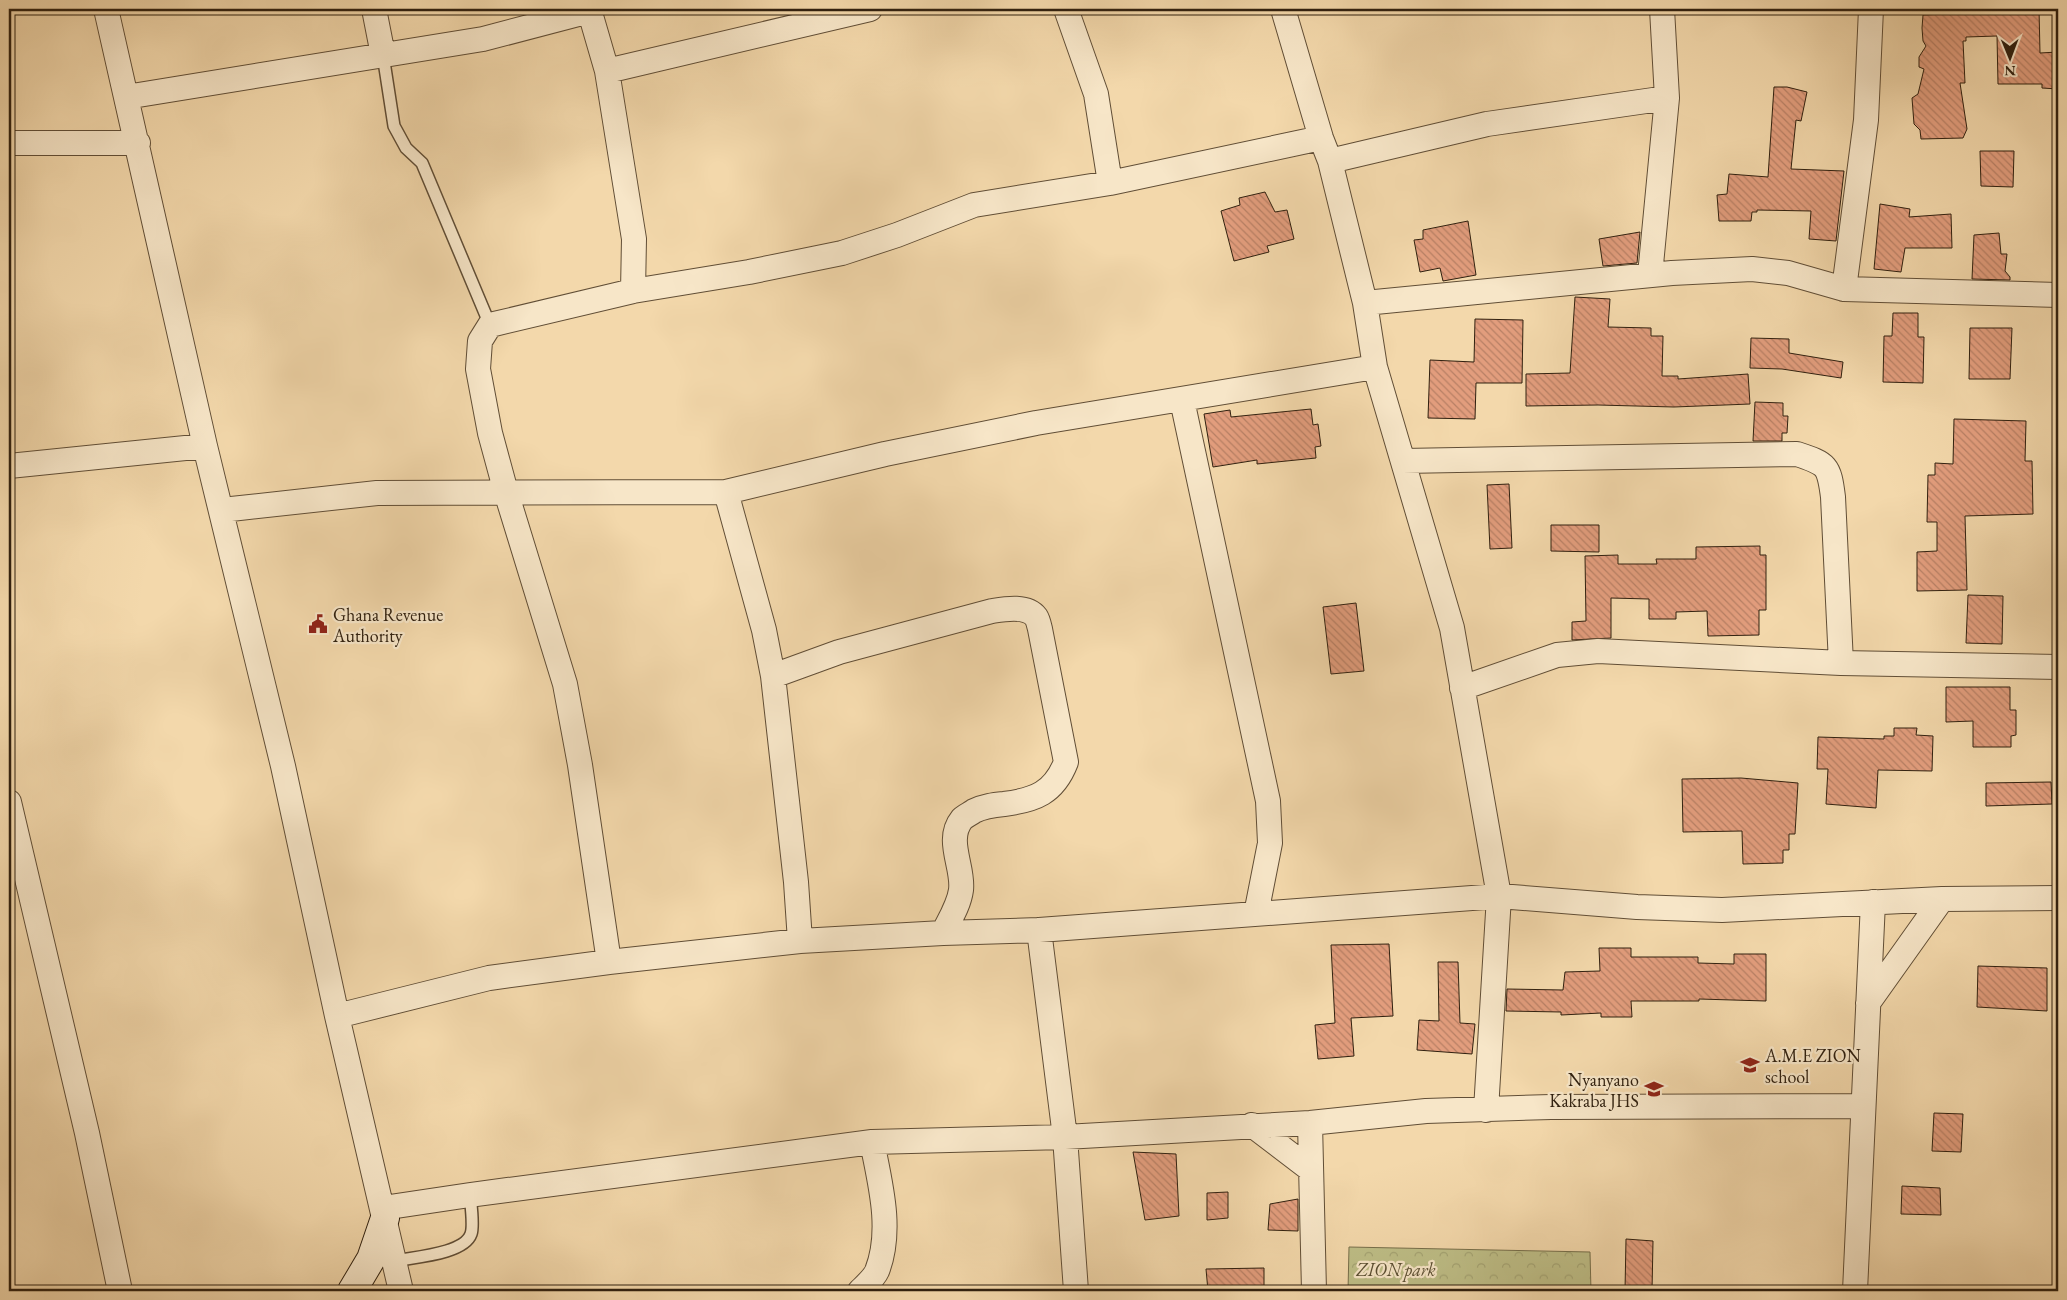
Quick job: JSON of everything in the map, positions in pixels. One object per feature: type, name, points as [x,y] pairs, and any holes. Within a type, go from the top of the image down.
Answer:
[{"type":"street","points":[[106,9],[138,143],[205,446],[283,766],[337,1016],[402,1291]]},
{"type":"street","points":[[374,9],[383,55]]},
{"type":"street","points":[[607,70],[870,9]]},
{"type":"street","points":[[1066,9],[1096,94],[1110,183]]},
{"type":"street","points":[[1650,275],[1667,98],[1662,9]]},
{"type":"street","points":[[1844,288],[1866,120],[1871,9]]},
{"type":"street","points":[[126,98],[483,39],[589,10],[607,70],[634,239],[633,291]]},
{"type":"street","points":[[1286,10],[1321,138],[1330,161],[1365,303],[1375,368],[1452,628],[1499,896],[1486,1110]]},
{"type":"street","points":[[1330,161],[1487,124],[1667,98]]},
{"type":"street","points":[[609,962],[580,765],[565,684],[506,492],[490,433],[478,369],[480,342],[490,325],[633,291],[749,272],[842,253],[897,235],[974,205],[1110,183],[1321,138]]},
{"type":"street","points":[[9,143],[138,143]]},
{"type":"street","points":[[1365,303],[1650,275],[1752,269],[1788,273],[1844,288],[2058,295]]},
{"type":"street","points":[[222,510],[377,494],[726,492],[885,454],[1017,426],[1375,368]]},
{"type":"street","points":[[1182,400],[1268,801],[1270,843],[1256,914]]},
{"type":"street","points":[[9,466],[205,446]]},
{"type":"street","points":[[1402,462],[1797,454],[1821,462],[1831,475],[1841,663]]},
{"type":"street","points":[[726,492],[764,630],[773,676],[796,882],[800,941]]},
{"type":"street","points":[[773,676],[839,652],[992,611],[1013,608],[1028,611],[1036,616],[1066,762],[1056,781],[1045,793],[1024,802],[981,807],[963,818],[957,827],[954,840],[961,876],[961,890],[958,902],[943,933]]},
{"type":"street","points":[[1462,688],[1557,655],[1598,652],[1841,663],[2058,667]]},
{"type":"street","points":[[9,802],[86,1133],[120,1291]]},
{"type":"street","points":[[337,1016],[490,978],[609,962],[800,941],[1039,930],[1499,896],[1637,907],[1722,910],[1873,902],[2058,898]]},
{"type":"street","points":[[1868,1003],[1942,900]]},
{"type":"street","points":[[1855,1291],[1873,902]]},
{"type":"street","points":[[1039,930],[1065,1137],[1076,1291]]},
{"type":"street","points":[[384,1213],[470,1194],[872,1142],[1065,1137],[1310,1123],[1426,1111],[1863,1106]]},
{"type":"street","points":[[1310,1123],[1314,1291]]},
{"type":"street","points":[[1252,1126],[1311,1170]]},
{"type":"street","points":[[860,1291],[876,1272],[884,1244],[885,1224],[882,1196],[872,1142]]},
{"type":"street","points":[[352,1291],[370,1259],[384,1213]]},
{"type":"lane","points":[[383,55],[394,126],[406,148],[422,163],[490,325]]},
{"type":"lane","points":[[395,1260],[450,1250],[464,1245],[472,1233],[470,1194]]},
{"type":"green space","name":"ZION park","points":[[1349,1247],[1590,1252],[1591,1291],[1348,1291]]},
{"type":"building","points":[[1994,9],[2039,9],[2040,53],[2058,52],[2058,89],[2042,88],[2042,84],[1998,84],[1997,36],[1966,37],[1966,41],[1963,41],[1965,83],[1960,83],[1967,129],[1963,138],[1921,139],[1920,130],[1914,124],[1912,98],[1918,94],[1924,69],[1919,67],[1919,57],[1926,46],[1923,41],[1923,15],[1994,12]]},
{"type":"building","points":[[1774,87],[1787,87],[1807,92],[1801,121],[1796,120],[1791,169],[1844,171],[1836,241],[1809,239],[1811,211],[1757,210],[1757,212],[1752,212],[1751,221],[1719,221],[1717,195],[1727,194],[1729,174],[1768,177]]},
{"type":"building","points":[[1980,151],[2014,151],[2013,187],[1981,186]]},
{"type":"building","points":[[1265,192],[1275,212],[1287,210],[1294,239],[1267,246],[1269,252],[1234,261],[1221,211],[1240,205],[1239,198]]},
{"type":"building","points":[[1880,204],[1910,209],[1909,217],[1951,214],[1952,248],[1905,248],[1901,272],[1874,269]]},
{"type":"building","points":[[1468,221],[1476,275],[1443,281],[1440,268],[1420,272],[1414,240],[1423,239],[1423,230]]},
{"type":"building","points":[[1640,232],[1637,263],[1603,266],[1599,239]]},
{"type":"building","points":[[1999,233],[2001,254],[2007,254],[2005,271],[2010,280],[1972,279],[1974,235]]},
{"type":"building","points":[[1575,297],[1610,299],[1608,327],[1651,328],[1651,336],[1663,336],[1662,376],[1678,376],[1678,379],[1748,374],[1750,404],[1674,407],[1526,406],[1526,374],[1570,373]]},
{"type":"building","points":[[1893,313],[1918,313],[1918,337],[1924,337],[1923,383],[1883,382],[1884,336],[1892,336]]},
{"type":"building","points":[[1475,319],[1523,320],[1522,383],[1476,383],[1475,419],[1428,418],[1430,360],[1474,362]]},
{"type":"building","points":[[1970,328],[2012,328],[2010,379],[1969,379]]},
{"type":"building","points":[[1751,338],[1789,339],[1789,353],[1843,362],[1841,378],[1782,369],[1750,368]]},
{"type":"building","points":[[1755,402],[1783,403],[1783,416],[1788,416],[1787,433],[1782,433],[1782,441],[1753,441]]},
{"type":"building","points":[[1311,409],[1313,425],[1318,424],[1321,446],[1315,447],[1316,458],[1257,464],[1257,460],[1213,467],[1204,414],[1230,410],[1231,417]]},
{"type":"building","points":[[1954,419],[2026,421],[2025,461],[2032,461],[2033,514],[1965,516],[1967,590],[1917,591],[1917,552],[1937,551],[1937,522],[1927,522],[1928,475],[1935,475],[1935,463],[1953,464]]},
{"type":"building","points":[[1509,484],[1512,548],[1490,549],[1487,485]]},
{"type":"building","points":[[1551,525],[1599,525],[1599,552],[1551,551]]},
{"type":"building","points":[[1760,546],[1760,555],[1766,555],[1766,610],[1759,610],[1759,635],[1708,636],[1707,611],[1676,612],[1676,619],[1649,619],[1649,599],[1611,598],[1611,638],[1572,640],[1572,622],[1586,621],[1585,556],[1618,555],[1618,564],[1657,564],[1656,559],[1696,559],[1696,547]]},
{"type":"building","points":[[1968,595],[2003,596],[2002,644],[1966,643]]},
{"type":"building","points":[[1356,603],[1364,671],[1331,674],[1323,607]]},
{"type":"building","points":[[1946,687],[2010,687],[2010,710],[2016,710],[2016,735],[2011,736],[2011,747],[1973,747],[1973,721],[1946,722]]},
{"type":"building","points":[[1894,728],[1917,728],[1916,735],[1933,736],[1932,771],[1878,770],[1876,808],[1826,804],[1828,769],[1817,769],[1818,737],[1884,739],[1884,736],[1894,736]]},
{"type":"building","points":[[1741,778],[1798,783],[1795,834],[1789,834],[1789,850],[1783,850],[1783,863],[1743,864],[1742,831],[1683,832],[1682,779]]},
{"type":"building","points":[[2051,782],[2052,804],[1986,806],[1986,783]]},
{"type":"building","points":[[1389,944],[1393,1016],[1351,1018],[1354,1056],[1318,1059],[1315,1025],[1335,1023],[1331,945]]},
{"type":"building","points":[[1599,948],[1631,948],[1631,957],[1698,957],[1698,963],[1734,964],[1734,954],[1766,954],[1766,1001],[1699,999],[1699,1001],[1631,1001],[1632,1017],[1601,1017],[1601,1013],[1561,1015],[1561,1012],[1506,1011],[1507,989],[1563,990],[1565,972],[1600,971]]},
{"type":"building","points":[[1438,962],[1458,962],[1460,1023],[1475,1024],[1472,1054],[1417,1050],[1419,1020],[1439,1021]]},
{"type":"building","points":[[1978,966],[2047,968],[2047,1011],[1977,1007]]},
{"type":"building","points":[[1934,1113],[1963,1114],[1961,1152],[1932,1151]]},
{"type":"building","points":[[1133,1152],[1176,1154],[1179,1216],[1145,1220]]},
{"type":"building","points":[[1902,1186],[1940,1188],[1941,1215],[1901,1214]]},
{"type":"building","points":[[1228,1192],[1228,1218],[1207,1220],[1207,1193]]},
{"type":"building","points":[[1298,1199],[1298,1231],[1268,1230],[1270,1204]]},
{"type":"building","points":[[1626,1239],[1653,1241],[1652,1291],[1625,1291]]},
{"type":"building","points":[[1264,1268],[1264,1291],[1208,1291],[1206,1269]]},
{"type":"place","name":"Ghana Revenue Authority","points":[[318,624]]},
{"type":"place","name":"A.M.E ZION school","points":[[1750,1065]]},
{"type":"place","name":"Nyanyano Kakraba JHS","points":[[1654,1089]]}]
